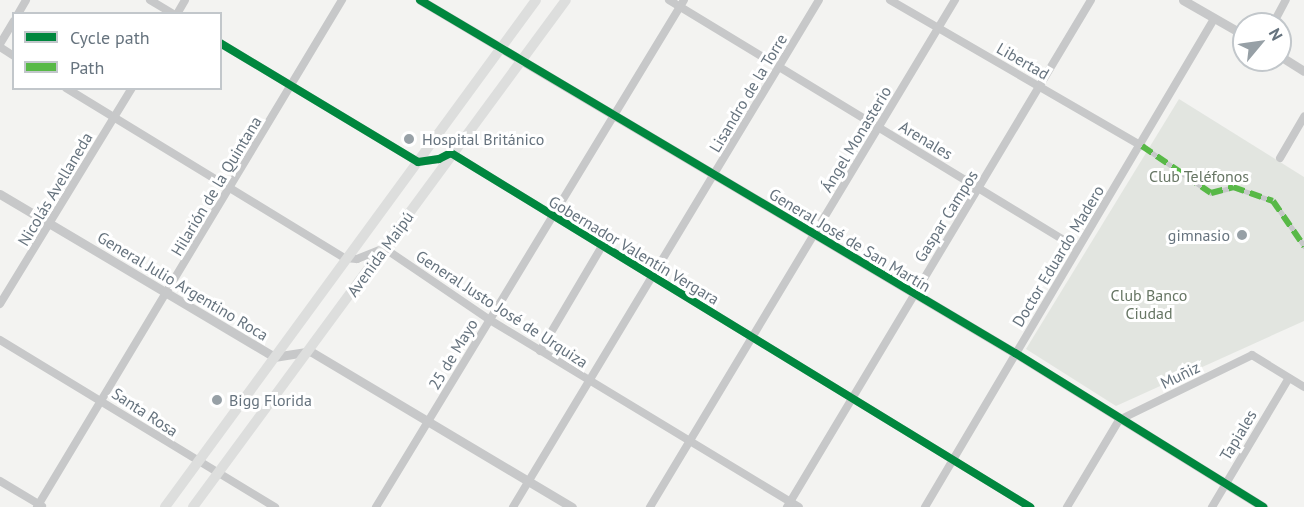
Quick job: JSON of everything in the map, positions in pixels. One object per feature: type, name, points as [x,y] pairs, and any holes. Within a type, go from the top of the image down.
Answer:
[{"type":"main road","name":"Avenida Maipú","points":[[165,507],[344,258],[418,162],[536,0]]},
{"type":"main road","name":"Avenida Maipú","points":[[193,507],[566,0]]},
{"type":"street","points":[[150,0],[171,12]]},
{"type":"street","name":"Hilarión de la Quintana","points":[[40,506],[342,0]]},
{"type":"street","name":"General José de San Martín","points":[[420,0],[1015,353],[1119,420],[1263,507]]},
{"type":"street","name":"Arenales","points":[[669,0],[682,3],[779,66],[1077,248]]},
{"type":"street","name":"Lisandro de la Torre","points":[[513,507],[591,382],[819,0]]},
{"type":"street","name":"Libertad","points":[[890,0],[1142,146]]},
{"type":"street","name":"Ángel Monasterio","points":[[650,507],[955,0]]},
{"type":"street","name":"Gaspar Campos","points":[[789,505],[912,293],[980,188],[1091,0]]},
{"type":"street","points":[[1188,2],[1232,29]]},
{"type":"street","name":"25 de Mayo","points":[[376,507],[682,3]]},
{"type":"street","name":"Doctor Eduardo Madero","points":[[925,507],[1077,248],[1142,146],[1214,19]]},
{"type":"street","points":[[0,46],[12,25]]},
{"type":"street","points":[[222,44],[418,162],[439,159],[452,153]]},
{"type":"street","points":[[69,90],[344,258],[357,259],[384,248]]},
{"type":"street","name":"Nicolás Avellaneda","points":[[0,304],[131,90]]},
{"type":"street","points":[[1280,158],[1304,117]]},
{"type":"street","points":[[1142,146],[1211,192],[1233,187],[1274,201],[1304,246]]},
{"type":"street","name":"Gobernador Valentín Vergara","points":[[452,153],[553,217],[1030,507]]},
{"type":"street","name":"General Julio Argentino Roca","points":[[0,194],[274,357],[310,351]]},
{"type":"street","points":[[540,351],[602,246]]},
{"type":"street","name":"General Justo José de Urquiza","points":[[384,248],[490,320],[691,442],[789,505],[799,507]]},
{"type":"street","name":"Santa Rosa","points":[[0,340],[103,401],[197,462],[275,507]]},
{"type":"street","points":[[310,351],[572,507]]},
{"type":"street","name":"Muñiz","points":[[1119,420],[1252,355],[1288,378]]},
{"type":"street","points":[[1288,378],[1304,387]]},
{"type":"street","name":"Tapiales","points":[[1212,507],[1288,378]]},
{"type":"street","points":[[1068,507],[1119,420]]},
{"type":"street","points":[[0,481],[40,506]]},
{"type":"green space","name":"Club Banco Ciudad","points":[[1179,99],[1304,177],[1304,321],[1116,406],[1026,349]]},
{"type":"marked path","points":[[1142,146],[1211,193],[1233,187],[1273,201],[1304,246]]},
{"type":"cycle path","points":[[420,0],[1015,353],[1263,507]]},
{"type":"cycle path","points":[[222,44],[418,162],[439,159],[451,153],[1030,507]]},
{"type":"place","name":"Hospital Británico","points":[[409,139]]},
{"type":"place","name":"gimnasio","points":[[1242,235]]},
{"type":"place","name":"Bigg Florida","points":[[217,400]]},
{"type":"park label","name":"Club Teléfonos","points":[[1199,176]]}]
